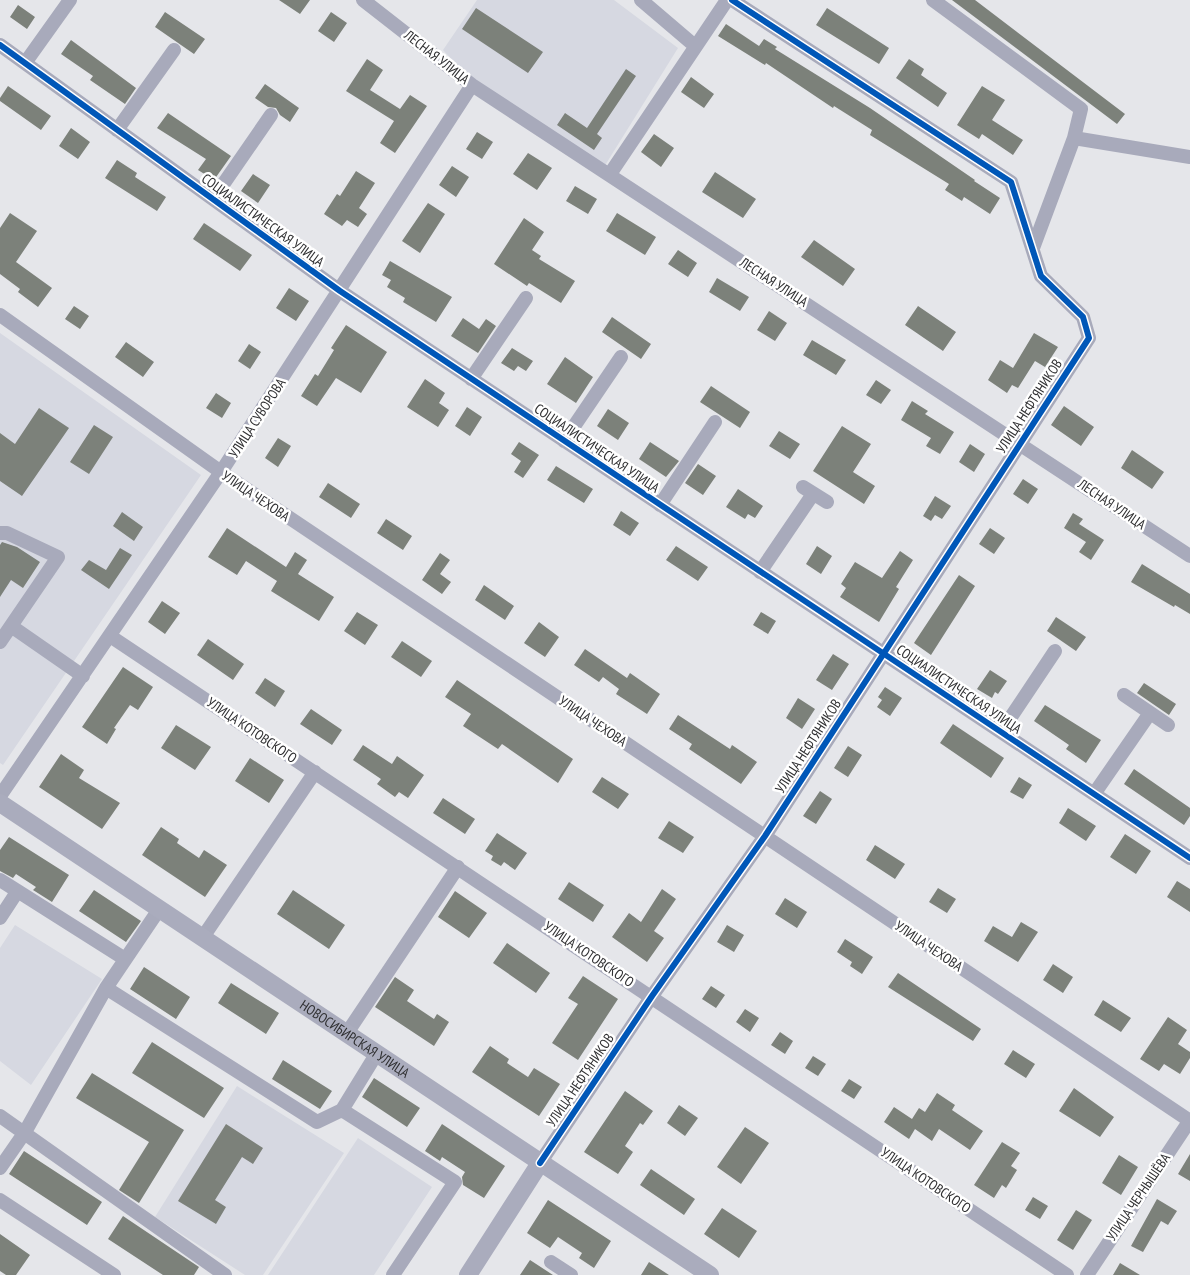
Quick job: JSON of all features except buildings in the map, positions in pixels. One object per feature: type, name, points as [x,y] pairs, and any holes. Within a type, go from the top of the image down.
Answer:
[{"type":"main road","name":"НОВОСИБИРСКАЯ УЛИЦА","points":[[0,803],[710,1275]]},
{"type":"main road","name":"УЛИЦА НЕФТЯНИКОВ","points":[[468,1275],[540,1163]]},
{"type":"street","points":[[25,63],[70,0]]},
{"type":"street","name":"ЛЕСНАЯ УЛИЦА","points":[[363,0],[472,85],[1190,556]]},
{"type":"street","points":[[642,0],[695,46]]},
{"type":"street","points":[[610,174],[727,0]]},
{"type":"street","points":[[732,0],[1011,182],[1034,248]]},
{"type":"street","points":[[933,0],[1081,109],[1074,138],[1034,248]]},
{"type":"street","name":"СОЦИАЛИСТИЧЕСКАЯ УЛИЦА","points":[[0,45],[340,291],[1094,794],[1188,853]]},
{"type":"street","points":[[117,130],[174,50]]},
{"type":"street","name":"УЛИЦА СУВОРОВА","points":[[0,796],[221,472],[472,85]]},
{"type":"street","points":[[213,199],[271,115]]},
{"type":"street","points":[[1074,138],[1190,157]]},
{"type":"street","name":"УЛИЦА НЕФТЯНИКОВ","points":[[540,1163],[652,996],[765,836],[1089,338],[1083,317],[1041,276],[1034,248]]},
{"type":"street","points":[[471,379],[526,298]]},
{"type":"street","name":"УЛИЦА ЧЕХОВА","points":[[0,315],[221,472],[1190,1121]]},
{"type":"street","points":[[564,441],[621,357]]},
{"type":"street","points":[[660,504],[715,422]]},
{"type":"street","points":[[760,572],[808,490],[827,502]]},
{"type":"street","points":[[0,533],[7,533],[58,557],[0,642]]},
{"type":"street","points":[[11,626],[83,676]]},
{"type":"street","name":"УЛИЦА КОТОВСКОГО","points":[[110,636],[652,996],[1067,1275]]},
{"type":"street","points":[[1001,732],[1055,651]]},
{"type":"street","points":[[1124,696],[1168,725]]},
{"type":"street","points":[[1094,794],[1150,713]]},
{"type":"street","points":[[203,937],[315,772]]},
{"type":"street","points":[[347,1033],[458,867]]},
{"type":"street","points":[[0,880],[125,959]]},
{"type":"street","points":[[0,918],[17,892]]},
{"type":"street","points":[[0,1168],[25,1132],[106,988],[160,908]]},
{"type":"street","points":[[106,988],[316,1122],[342,1110],[377,1054]]},
{"type":"street","points":[[342,1110],[455,1182],[393,1275]]},
{"type":"street","points":[[0,1116],[225,1275]]},
{"type":"street","name":"УЛИЦА ЧЕРНЫШЁВА","points":[[1087,1275],[1190,1121]]},
{"type":"street","points":[[0,1200],[114,1275]]},
{"type":"street","points":[[551,1262],[570,1275]]},
{"type":"shaded area","points":[[477,0],[614,0],[678,48],[604,167],[474,83],[443,50]]},
{"type":"shaded area","points":[[0,333],[201,475],[3,765],[0,763]]},
{"type":"shaded area","points":[[15,925],[102,979],[31,1085],[0,1061],[0,948]]},
{"type":"shaded area","points":[[237,1086],[344,1153],[263,1275],[245,1275],[155,1217]]},
{"type":"shaded area","points":[[358,1138],[432,1187],[374,1275],[268,1275]]},
{"type":"cycle path","points":[[540,1163],[652,996],[765,836],[1089,338],[1083,317],[1041,276],[1011,182],[732,0]]},
{"type":"cycle path","points":[[0,45],[340,291],[1190,858]]}]
